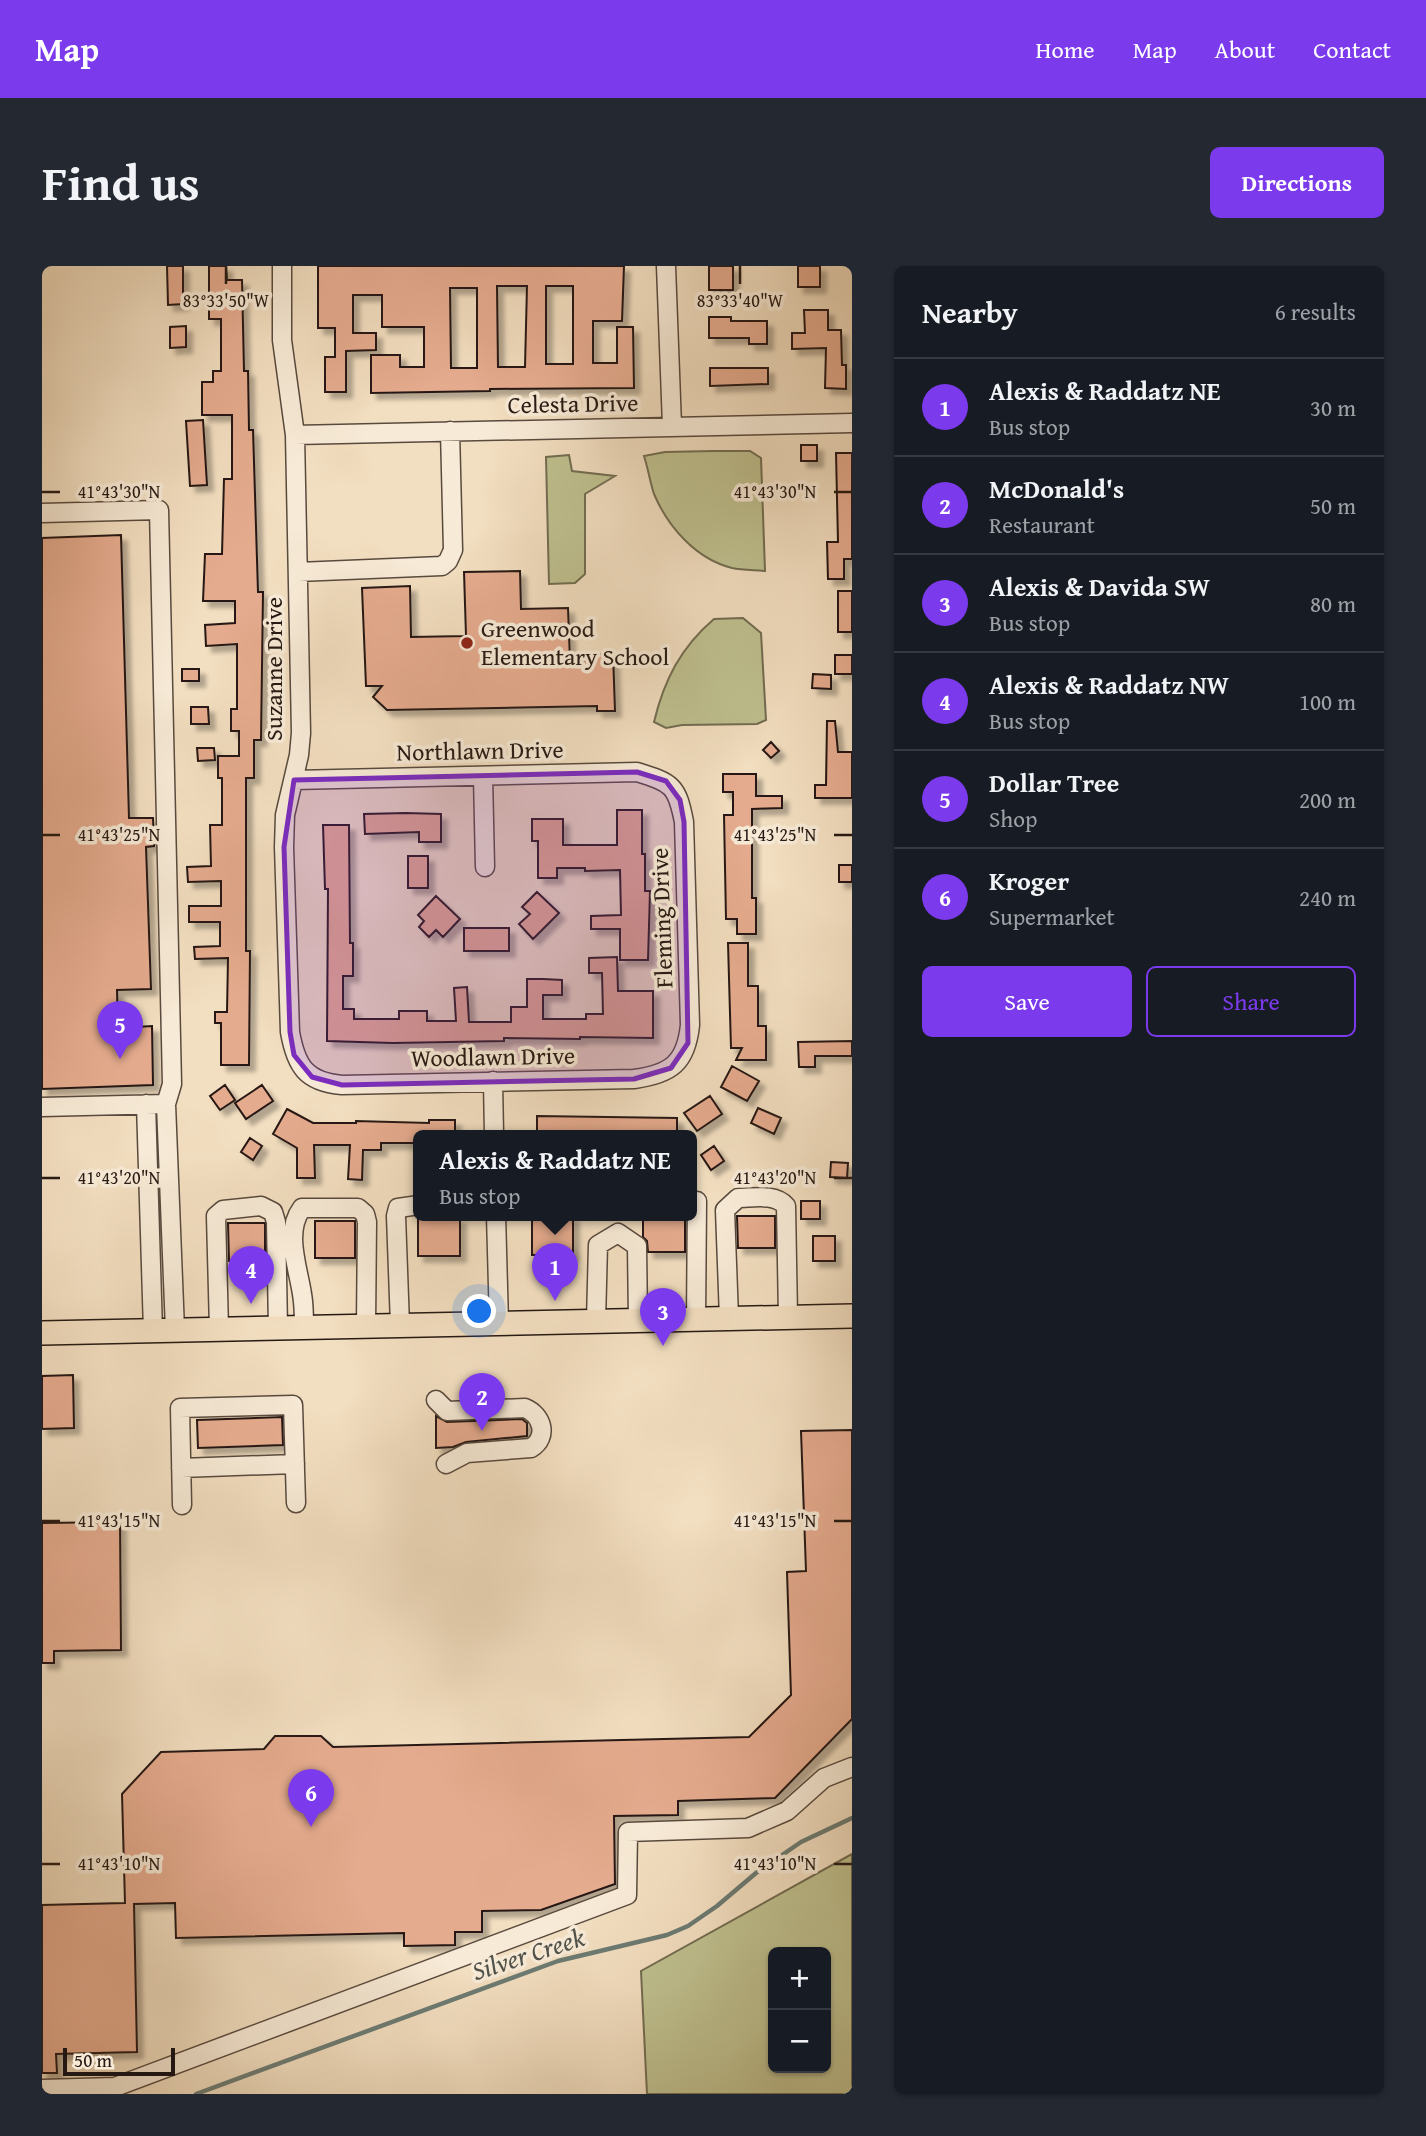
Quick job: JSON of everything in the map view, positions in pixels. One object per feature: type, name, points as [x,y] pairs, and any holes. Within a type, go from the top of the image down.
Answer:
[{"type":"main road","points":[[42,1333],[852,1316]]},
{"type":"street","name":"Suzanne Drive","points":[[282,266],[282,340],[295,435],[301,733],[294,780],[285,815],[284,860],[290,1032],[294,1055],[303,1069]]},
{"type":"street","points":[[666,266],[672,426]]},
{"type":"street","name":"Celesta Drive","points":[[295,435],[852,423]]},
{"type":"street","points":[[298,572],[442,566],[448,561],[453,550],[450,431]]},
{"type":"street","points":[[42,513],[159,510],[172,1084],[166,1104],[164,1331]]},
{"type":"street","name":"Northlawn Drive","points":[[294,780],[637,772],[666,781]]},
{"type":"street","points":[[482,776],[485,867]]},
{"type":"street","name":"Fleming Drive","points":[[666,781],[680,800],[684,822],[690,1025],[688,1042],[682,1057]]},
{"type":"street","name":"Woodlawn Drive","points":[[303,1069],[324,1084],[342,1085],[634,1079],[657,1076],[671,1068],[682,1057]]},
{"type":"street","points":[[493,1081],[494,1130]]},
{"type":"street","points":[[146,1104],[164,1331]]},
{"type":"street","points":[[42,1107],[166,1104]]},
{"type":"street","points":[[729,1318],[725,1210],[738,1198],[773,1198],[781,1200],[786,1206],[788,1317]]},
{"type":"street","points":[[697,1201],[710,1200],[725,1210]]},
{"type":"street","points":[[219,1329],[216,1216],[223,1210],[261,1206],[273,1212],[278,1328]]},
{"type":"street","points":[[400,1325],[396,1216],[398,1208],[413,1206]]},
{"type":"street","points":[[304,1327],[302,1293],[294,1263],[297,1216],[302,1208],[358,1208],[365,1214],[366,1326]]},
{"type":"street","points":[[496,1221],[499,1323]]},
{"type":"street","points":[[694,1221],[696,1319]]},
{"type":"street","points":[[596,1321],[598,1245],[617,1224],[637,1246],[638,1320]]},
{"type":"street","points":[[276,1239],[295,1239]]},
{"type":"street","points":[[436,1400],[447,1411],[524,1408],[535,1412],[540,1419],[540,1438],[537,1445],[531,1448],[467,1453],[446,1464]]},
{"type":"street","points":[[182,1506],[180,1408],[293,1405],[296,1503]]},
{"type":"street","points":[[181,1468],[295,1464]]},
{"type":"street","points":[[42,2089],[115,2087],[627,1895],[628,1832],[748,1828],[787,1811],[824,1778],[852,1766]]},
{"type":"highlighted area","points":[[637,772],[666,781],[680,800],[684,822],[688,1043],[671,1068],[634,1079],[342,1085],[312,1077],[294,1055],[290,1032],[284,847],[294,780]]},
{"type":"green space","points":[[750,451],[761,458],[765,571],[719,564],[685,540],[675,530],[654,494],[644,456],[665,452]]},
{"type":"green space","points":[[569,455],[572,471],[615,476],[585,494],[585,574],[575,583],[549,584],[546,457]]},
{"type":"green space","points":[[743,618],[761,633],[766,720],[757,724],[682,725],[666,728],[654,722],[675,665],[692,641],[714,619]]},
{"type":"green space","points":[[852,1854],[852,2094],[647,2094],[641,1971]]},
{"type":"building","points":[[167,266],[183,266],[183,304],[168,305]]},
{"type":"building","points":[[209,266],[226,266],[227,280],[242,280],[244,371],[248,371],[249,430],[253,430],[258,592],[263,592],[261,740],[254,740],[254,778],[246,778],[246,951],[250,951],[249,1065],[221,1065],[221,1023],[215,1023],[215,1012],[227,1012],[228,958],[195,959],[194,947],[220,946],[220,922],[189,922],[189,906],[221,906],[221,881],[188,882],[187,867],[211,866],[210,825],[222,825],[222,778],[218,778],[218,756],[239,756],[239,731],[231,731],[231,709],[237,709],[237,644],[206,646],[205,625],[235,623],[235,601],[203,601],[205,554],[222,554],[224,479],[232,479],[232,415],[202,415],[202,382],[213,382],[213,371],[221,371],[221,319],[209,319]]},
{"type":"building","points":[[318,266],[624,266],[622,321],[593,321],[593,363],[617,363],[617,327],[633,327],[634,388],[371,393],[371,355],[400,355],[400,367],[424,367],[424,327],[382,327],[382,295],[353,295],[353,333],[376,333],[376,350],[346,351],[346,392],[325,392],[325,357],[335,357],[335,328],[318,328]],"holes":[[[497,286],[527,286],[525,367],[498,367]],[[546,286],[573,286],[573,364],[546,364]],[[450,288],[477,288],[477,368],[451,368]]]},
{"type":"building","points":[[709,266],[733,266],[733,290],[709,290]]},
{"type":"building","points":[[798,266],[820,266],[820,287],[798,287]]},
{"type":"building","points":[[804,310],[828,310],[828,330],[841,330],[846,389],[825,388],[826,348],[792,349],[792,333],[805,333]]},
{"type":"building","points":[[709,317],[731,317],[731,321],[767,321],[767,344],[749,344],[749,338],[709,338]]},
{"type":"building","points":[[186,326],[186,347],[170,348],[170,327]]},
{"type":"building","points":[[710,368],[768,368],[768,384],[710,386]]},
{"type":"building","points":[[203,420],[207,485],[190,486],[186,421]]},
{"type":"building","points":[[801,445],[817,445],[817,461],[801,461]]},
{"type":"building","points":[[836,453],[852,453],[852,559],[844,559],[844,579],[828,579],[827,542],[838,542]]},
{"type":"building","points":[[121,535],[129,818],[153,818],[154,846],[146,847],[151,989],[117,990],[118,1028],[152,1026],[153,1085],[42,1089],[42,538]]},
{"type":"building","name":"Greenwood Elementary School","points":[[520,571],[521,609],[568,608],[570,661],[596,660],[596,654],[613,654],[615,711],[597,711],[597,706],[387,710],[373,697],[382,686],[366,686],[362,588],[410,586],[411,637],[466,636],[464,572]]},
{"type":"building","points":[[838,591],[852,591],[852,632],[838,632]]},
{"type":"building","points":[[835,655],[852,655],[852,674],[835,674]]},
{"type":"building","points":[[182,669],[199,669],[199,681],[182,681]]},
{"type":"building","points":[[813,674],[831,675],[831,689],[812,688]]},
{"type":"building","points":[[191,707],[208,707],[209,724],[191,724]]},
{"type":"building","points":[[827,721],[835,721],[838,752],[852,752],[852,798],[815,798],[815,785],[826,785]]},
{"type":"building","points":[[771,742],[779,751],[771,758],[763,750]]},
{"type":"building","points":[[197,748],[214,748],[215,760],[198,761]]},
{"type":"building","points":[[723,774],[756,774],[756,796],[782,796],[782,808],[752,809],[752,898],[756,898],[756,934],[737,934],[737,919],[726,919],[724,815],[733,815],[733,792],[723,792]]},
{"type":"building","points":[[617,810],[642,810],[645,891],[650,891],[648,960],[620,960],[620,929],[591,929],[591,916],[621,915],[620,870],[585,871],[585,868],[557,868],[557,878],[538,878],[538,841],[532,841],[532,819],[563,819],[563,845],[617,845]]},
{"type":"building","points":[[364,814],[441,814],[441,842],[419,842],[419,832],[365,834]]},
{"type":"building","points":[[323,825],[349,825],[350,943],[353,943],[353,976],[343,976],[343,1009],[354,1009],[354,1019],[399,1019],[399,1011],[427,1011],[427,1021],[456,1021],[454,988],[467,987],[469,1022],[511,1022],[511,1007],[527,1007],[527,979],[543,979],[562,980],[562,995],[543,995],[543,1019],[586,1019],[586,1014],[603,1014],[602,973],[589,973],[589,958],[617,957],[618,991],[653,991],[653,1038],[504,1038],[504,1041],[393,1043],[327,1041],[328,889],[325,889]]},
{"type":"building","points":[[408,856],[428,856],[428,888],[408,888]]},
{"type":"building","points":[[839,865],[852,865],[852,882],[839,882]]},
{"type":"building","points":[[537,892],[559,913],[533,939],[519,924],[530,914],[522,907]]},
{"type":"building","points":[[436,896],[460,919],[443,937],[436,930],[429,937],[419,927],[424,921],[418,915]]},
{"type":"building","points":[[464,928],[509,928],[509,951],[464,951]]},
{"type":"building","points":[[728,943],[748,943],[748,986],[758,986],[758,1026],[766,1026],[766,1060],[736,1060],[742,1048],[731,1048]]},
{"type":"building","points":[[852,1041],[852,1056],[815,1056],[815,1067],[799,1067],[798,1042]]},
{"type":"building","points":[[732,1066],[759,1081],[747,1101],[721,1087]]},
{"type":"building","points":[[225,1085],[235,1100],[220,1110],[210,1096]]},
{"type":"building","points":[[262,1085],[273,1101],[246,1119],[235,1103]]},
{"type":"building","points":[[710,1096],[722,1114],[697,1131],[684,1113]]},
{"type":"building","points":[[758,1108],[781,1118],[774,1134],[751,1123]]},
{"type":"building","points":[[287,1109],[313,1123],[429,1123],[429,1120],[455,1120],[455,1130],[413,1130],[413,1143],[381,1143],[381,1150],[363,1150],[362,1180],[348,1179],[350,1145],[314,1145],[315,1178],[297,1178],[297,1148],[273,1134]]},
{"type":"building","points":[[537,1116],[677,1118],[677,1130],[537,1130]]},
{"type":"building","points":[[250,1138],[262,1146],[253,1160],[241,1152]]},
{"type":"building","points":[[714,1146],[724,1161],[711,1170],[701,1155]]},
{"type":"building","points":[[831,1162],[848,1163],[847,1178],[830,1177]]},
{"type":"building","points":[[801,1201],[820,1201],[820,1219],[801,1219]]},
{"type":"building","points":[[737,1216],[775,1216],[775,1248],[738,1248]]},
{"type":"building","points":[[315,1221],[355,1221],[355,1258],[315,1258]]},
{"type":"building","points":[[418,1221],[460,1221],[460,1256],[418,1256]]},
{"type":"building","points":[[532,1221],[573,1221],[573,1255],[532,1255]]},
{"type":"building","points":[[643,1221],[685,1221],[685,1252],[648,1252],[647,1241],[643,1237]]},
{"type":"building","points":[[228,1223],[265,1223],[265,1261],[229,1261]]},
{"type":"building","points":[[813,1236],[835,1236],[835,1261],[813,1261]]},
{"type":"building","points":[[73,1375],[74,1428],[42,1429],[42,1376]]},
{"type":"building","points":[[436,1416],[447,1422],[522,1419],[527,1423],[527,1436],[436,1448]]},
{"type":"building","points":[[282,1417],[283,1445],[198,1448],[197,1420]]},
{"type":"building","points":[[852,1430],[852,1719],[775,1798],[678,1801],[678,1815],[614,1816],[615,1884],[541,1910],[482,1911],[482,1932],[455,1932],[455,1945],[404,1946],[404,1933],[176,1938],[175,1903],[134,1904],[137,2052],[56,2054],[57,2073],[42,2073],[42,1905],[125,1903],[122,1794],[161,1752],[264,1749],[275,1736],[321,1736],[333,1747],[749,1737],[791,1695],[787,1572],[806,1571],[801,1431]]},
{"type":"building","points":[[120,1522],[121,1650],[54,1651],[54,1663],[42,1663],[42,1523]]},
{"type":"waterway","name":"Silver Creek","points":[[196,2094],[558,1961],[667,1935],[688,1926],[717,1906],[756,1873],[801,1842],[852,1818]]},
{"type":"place","name":"Greenwood Elementary School","points":[[467,643]]},
{"type":"place","name":"Dollar Tree","points":[[120,1059]]},
{"type":"place","name":"Alexis & Raddatz NE","points":[[555,1301]]},
{"type":"place","name":"Alexis & Raddatz NW","points":[[251,1304]]},
{"type":"place","name":"Alexis & Davida SW","points":[[663,1346]]},
{"type":"place","name":"McDonald's","points":[[482,1431]]},
{"type":"place","name":"Kroger","points":[[311,1827]]}]
